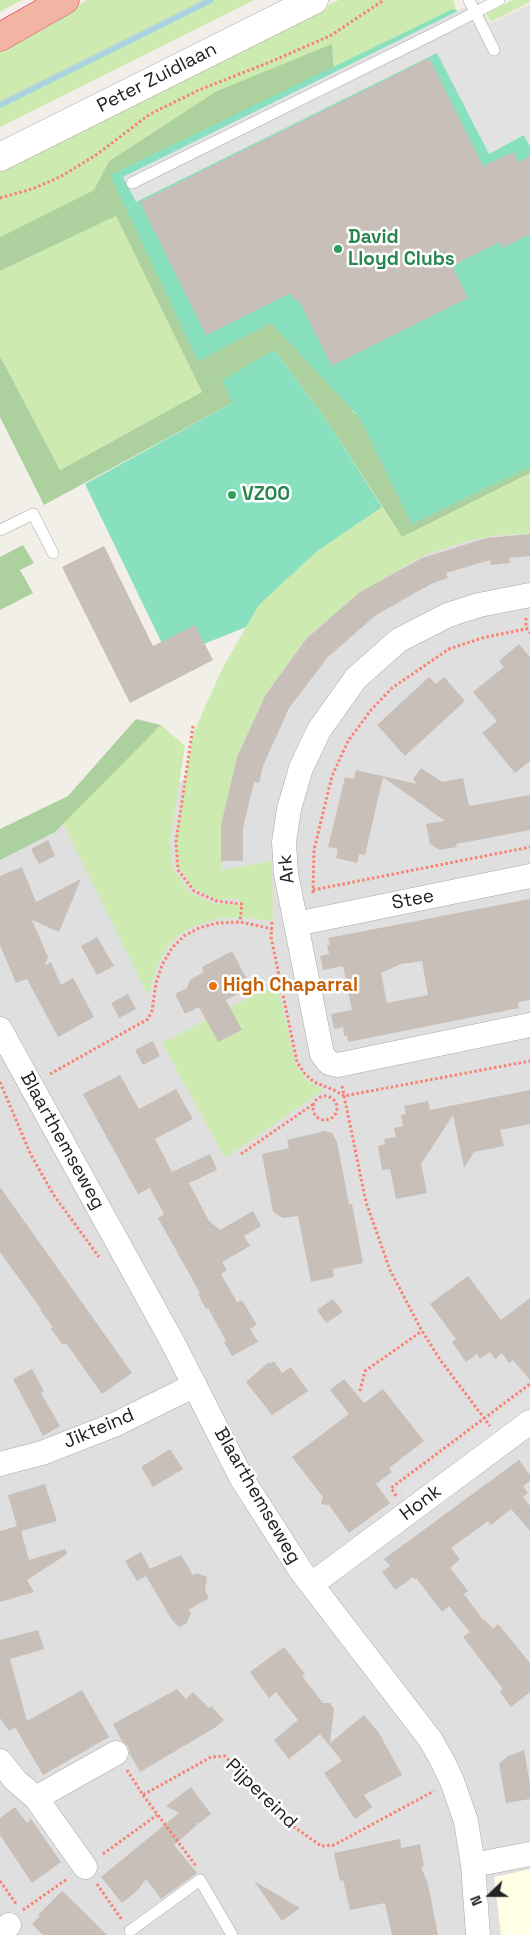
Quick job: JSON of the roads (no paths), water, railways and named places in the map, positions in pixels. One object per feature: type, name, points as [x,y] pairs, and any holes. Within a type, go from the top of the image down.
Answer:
[{"type":"highway","points":[[0,37],[65,0]]},
{"type":"street","name":"Peter Zuidlaan","points":[[0,157],[314,0]]},
{"type":"street","name":"Ark","points":[[530,595],[479,604],[448,615],[399,640],[356,678],[319,730],[301,768],[289,808],[284,842],[286,874],[303,922],[322,1054],[329,1063],[338,1065],[530,1025]]},
{"type":"street","name":"Stee","points":[[303,922],[530,876]]},
{"type":"street","name":"Blaarthemseweg","points":[[0,1028],[195,1385],[242,1479],[301,1571],[430,1739],[452,1781],[466,1821],[473,1865],[478,1935]]},
{"type":"street","name":"Jikteind","points":[[0,1464],[42,1453],[116,1424],[195,1385]]},
{"type":"street","name":"Honk","points":[[312,1584],[530,1422]]},
{"type":"street","points":[[36,1798],[116,1753]]},
{"type":"street","points":[[0,1761],[15,1780],[36,1798],[85,1868]]},
{"type":"street","points":[[473,1865],[530,1854]]},
{"type":"lane","points":[[469,0],[494,50]]},
{"type":"lane","points":[[132,183],[499,0]]},
{"type":"lane","points":[[0,530],[33,514],[53,553]]},
{"type":"lane","points":[[130,1931],[200,1880],[232,1935]]},
{"type":"waterway","points":[[0,105],[211,0]]},
{"type":"place","name":"David Lloyd Clubs","points":[[338,249]]},
{"type":"place","name":"VZOO","points":[[232,495]]},
{"type":"place","name":"High Chaparral","points":[[213,986]]}]
